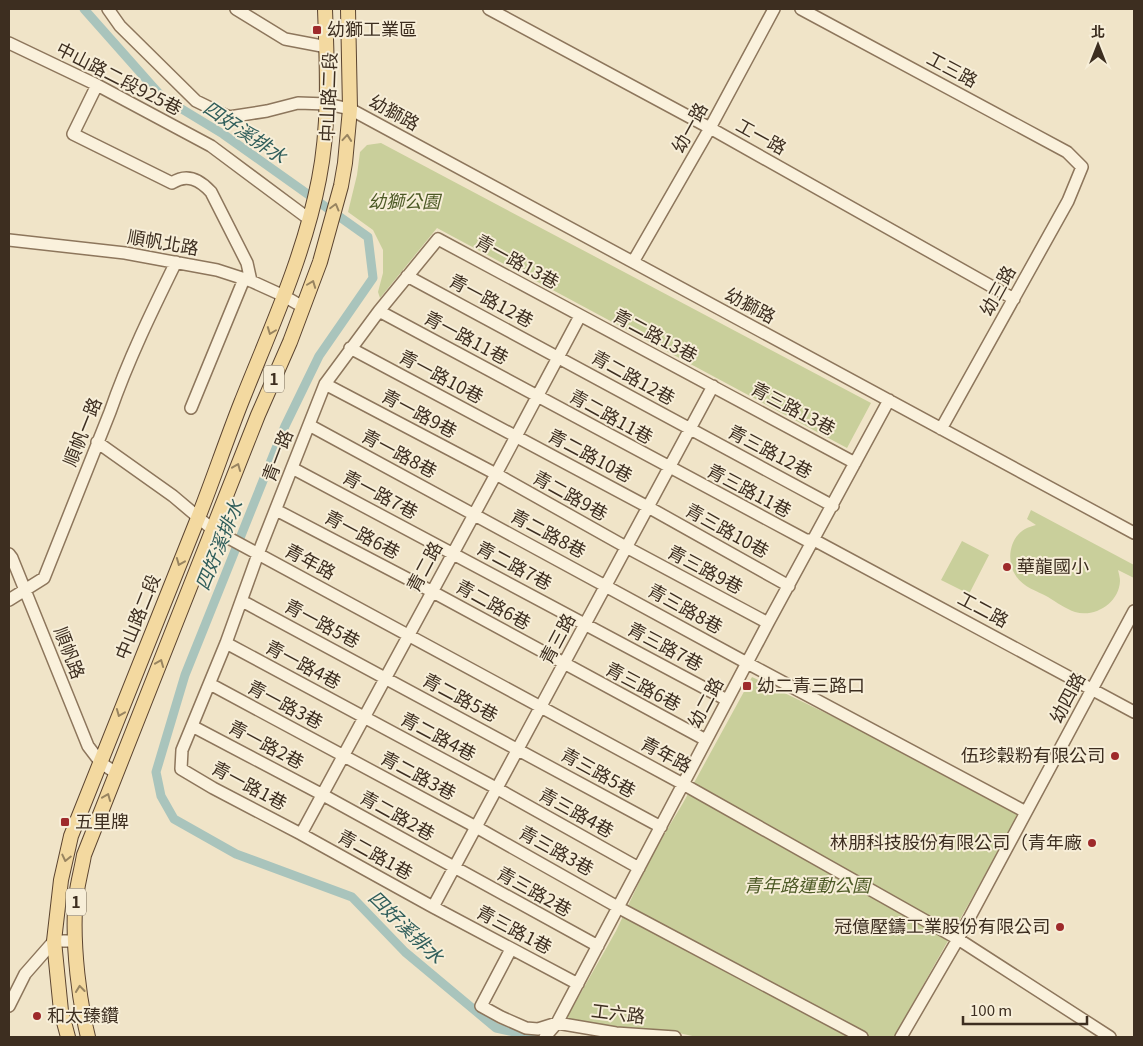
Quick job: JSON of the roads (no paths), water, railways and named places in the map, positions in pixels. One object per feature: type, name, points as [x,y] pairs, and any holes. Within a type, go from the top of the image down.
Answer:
[{"type":"main road","name":"中山路二段","points":[[68,1037],[61,1011],[54,941],[61,880],[71,836],[284,296],[309,219],[319,179],[328,104],[325,9]]},
{"type":"main road","name":"中山路二段","points":[[88,1037],[82,1012],[75,941],[74,908],[84,855],[212,529],[320,262],[341,186],[345,163],[350,109],[348,9]]},
{"type":"street","name":"幼獅路","points":[[108,9],[120,26],[196,101],[229,117],[267,111],[298,103],[328,104],[350,109],[1134,533]]},
{"type":"street","points":[[236,9],[285,39],[327,46]]},
{"type":"street","name":"工一路","points":[[489,9],[710,128],[1014,299]]},
{"type":"street","name":"幼一路","points":[[634,262],[710,128],[774,9]]},
{"type":"street","name":"工三路","points":[[801,9],[1067,152],[1082,168]]},
{"type":"street","name":"中山路二段925巷","points":[[9,42],[97,85],[211,146],[309,219]]},
{"type":"street","points":[[97,85],[73,134],[172,184],[179,179],[190,178],[203,183],[211,192],[247,263],[247,280],[191,408]]},
{"type":"street","name":"幼三路","points":[[941,429],[1068,201],[1082,168]]},
{"type":"street","name":"青一路","points":[[181,769],[182,750],[210,684],[258,554],[326,384],[378,311],[438,239]]},
{"type":"street","name":"青一路13巷","points":[[438,239],[580,316]]},
{"type":"street","name":"順帆北路","points":[[9,240],[124,253],[217,270],[247,280],[284,296],[303,307]]},
{"type":"street","name":"順帆一路","points":[[9,600],[44,578],[147,321],[176,262]]},
{"type":"street","name":"青一路12巷","points":[[407,276],[558,356]]},
{"type":"street","name":"青一路11巷","points":[[378,311],[537,396]]},
{"type":"street","name":"青二路","points":[[301,834],[580,316]]},
{"type":"street","name":"青二路13巷","points":[[580,316],[713,386]]},
{"type":"street","name":"青一路10巷","points":[[350,348],[516,436]]},
{"type":"street","name":"青二路12巷","points":[[558,356],[690,430]]},
{"type":"street","name":"青一路9巷","points":[[326,384],[496,474]]},
{"type":"street","name":"青三路","points":[[433,907],[713,386]]},
{"type":"street","name":"青三路13巷","points":[[713,386],[855,463]]},
{"type":"street","name":"青二路11巷","points":[[537,396],[669,468]]},
{"type":"street","name":"幼二路","points":[[545,1037],[558,1022],[727,700],[889,400]]},
{"type":"street","name":"青一路8巷","points":[[309,425],[474,514]]},
{"type":"street","name":"青三路12巷","points":[[690,430],[832,506]]},
{"type":"street","name":"青二路10巷","points":[[516,436],[648,507]]},
{"type":"street","name":"青年路","points":[[98,442],[173,496],[212,529],[683,784],[958,939],[1110,1037]]},
{"type":"street","name":"青一路7巷","points":[[292,468],[452,553]]},
{"type":"street","name":"青三路11巷","points":[[669,468],[806,540],[814,540]]},
{"type":"street","name":"青二路9巷","points":[[496,474],[626,547]]},
{"type":"street","name":"青三路10巷","points":[[648,507],[789,586]]},
{"type":"street","name":"青一路6巷","points":[[276,510],[431,592]]},
{"type":"street","name":"青二路8巷","points":[[474,514],[606,586]]},
{"type":"street","name":"工二路","points":[[814,540],[1134,712]]},
{"type":"street","name":"青三路9巷","points":[[626,547],[768,623]]},
{"type":"street","name":"青二路7巷","points":[[452,553],[585,624]]},
{"type":"street","name":"順帆路","points":[[9,554],[26,590],[88,746],[101,763]]},
{"type":"street","name":"青三路8巷","points":[[606,586],[1026,812]]},
{"type":"street","name":"青二路6巷","points":[[431,592],[564,664]]},
{"type":"street","name":"青一路5巷","points":[[242,601],[385,678]]},
{"type":"street","name":"幼四路","points":[[901,1037],[958,939],[1134,611]]},
{"type":"street","name":"青三路7巷","points":[[585,624],[727,700]]},
{"type":"street","name":"青一路4巷","points":[[226,643],[364,717]]},
{"type":"street","name":"青三路6巷","points":[[564,664],[706,740]]},
{"type":"street","name":"青二路5巷","points":[[385,678],[518,749]]},
{"type":"street","name":"青一路3巷","points":[[210,684],[344,756]]},
{"type":"street","name":"青二路4巷","points":[[364,717],[496,788]]},
{"type":"street","name":"青一路2巷","points":[[192,726],[323,795]]},
{"type":"street","name":"青三路5巷","points":[[518,749],[661,827]]},
{"type":"street","name":"青二路3巷","points":[[344,756],[476,827]]},
{"type":"street","points":[[101,763],[116,773]]},
{"type":"street","name":"青一路1巷","points":[[181,769],[301,834]]},
{"type":"street","name":"青三路4巷","points":[[496,788],[639,868]]},
{"type":"street","name":"青二路2巷","points":[[323,795],[454,868]]},
{"type":"street","name":"青三路3巷","points":[[476,827],[618,906],[862,1037]]},
{"type":"street","name":"青二路1巷","points":[[301,834],[433,907]]},
{"type":"street","name":"青三路2巷","points":[[454,868],[598,946]]},
{"type":"street","name":"青三路1巷","points":[[433,907],[578,984]]},
{"type":"street","points":[[9,1006],[25,974],[54,941],[75,941]]},
{"type":"street","points":[[512,949],[481,1006],[526,1028],[538,1029],[558,1022]]},
{"type":"street","name":"工六路","points":[[558,1022],[616,1033],[675,1037]]},
{"type":"waterway","name":"四好溪排水","points":[[84,9],[162,97],[223,134],[368,237],[373,278],[319,356],[285,426],[185,675],[156,772],[161,796],[174,819],[236,854],[352,897],[405,952],[496,1028],[536,1037]]},
{"type":"place","name":"幼獅工業區","points":[[317,30]]},
{"type":"place","name":"華龍國小","points":[[1007,567]]},
{"type":"place","name":"幼二青三路口","points":[[747,686]]},
{"type":"place","name":"伍珍穀粉有限公司","points":[[1115,756]]},
{"type":"place","name":"五里牌","points":[[65,822]]},
{"type":"place","name":"林朋科技股份有限公司（青年廠","points":[[1092,843]]},
{"type":"place","name":"冠億壓鑄工業股份有限公司","points":[[1060,927]]},
{"type":"place","name":"和太臻鑽","points":[[37,1016]]},
{"type":"park label","name":"幼獅公園","points":[[404,202]]},
{"type":"park label","name":"青年路運動公園","points":[[807,886]]}]
